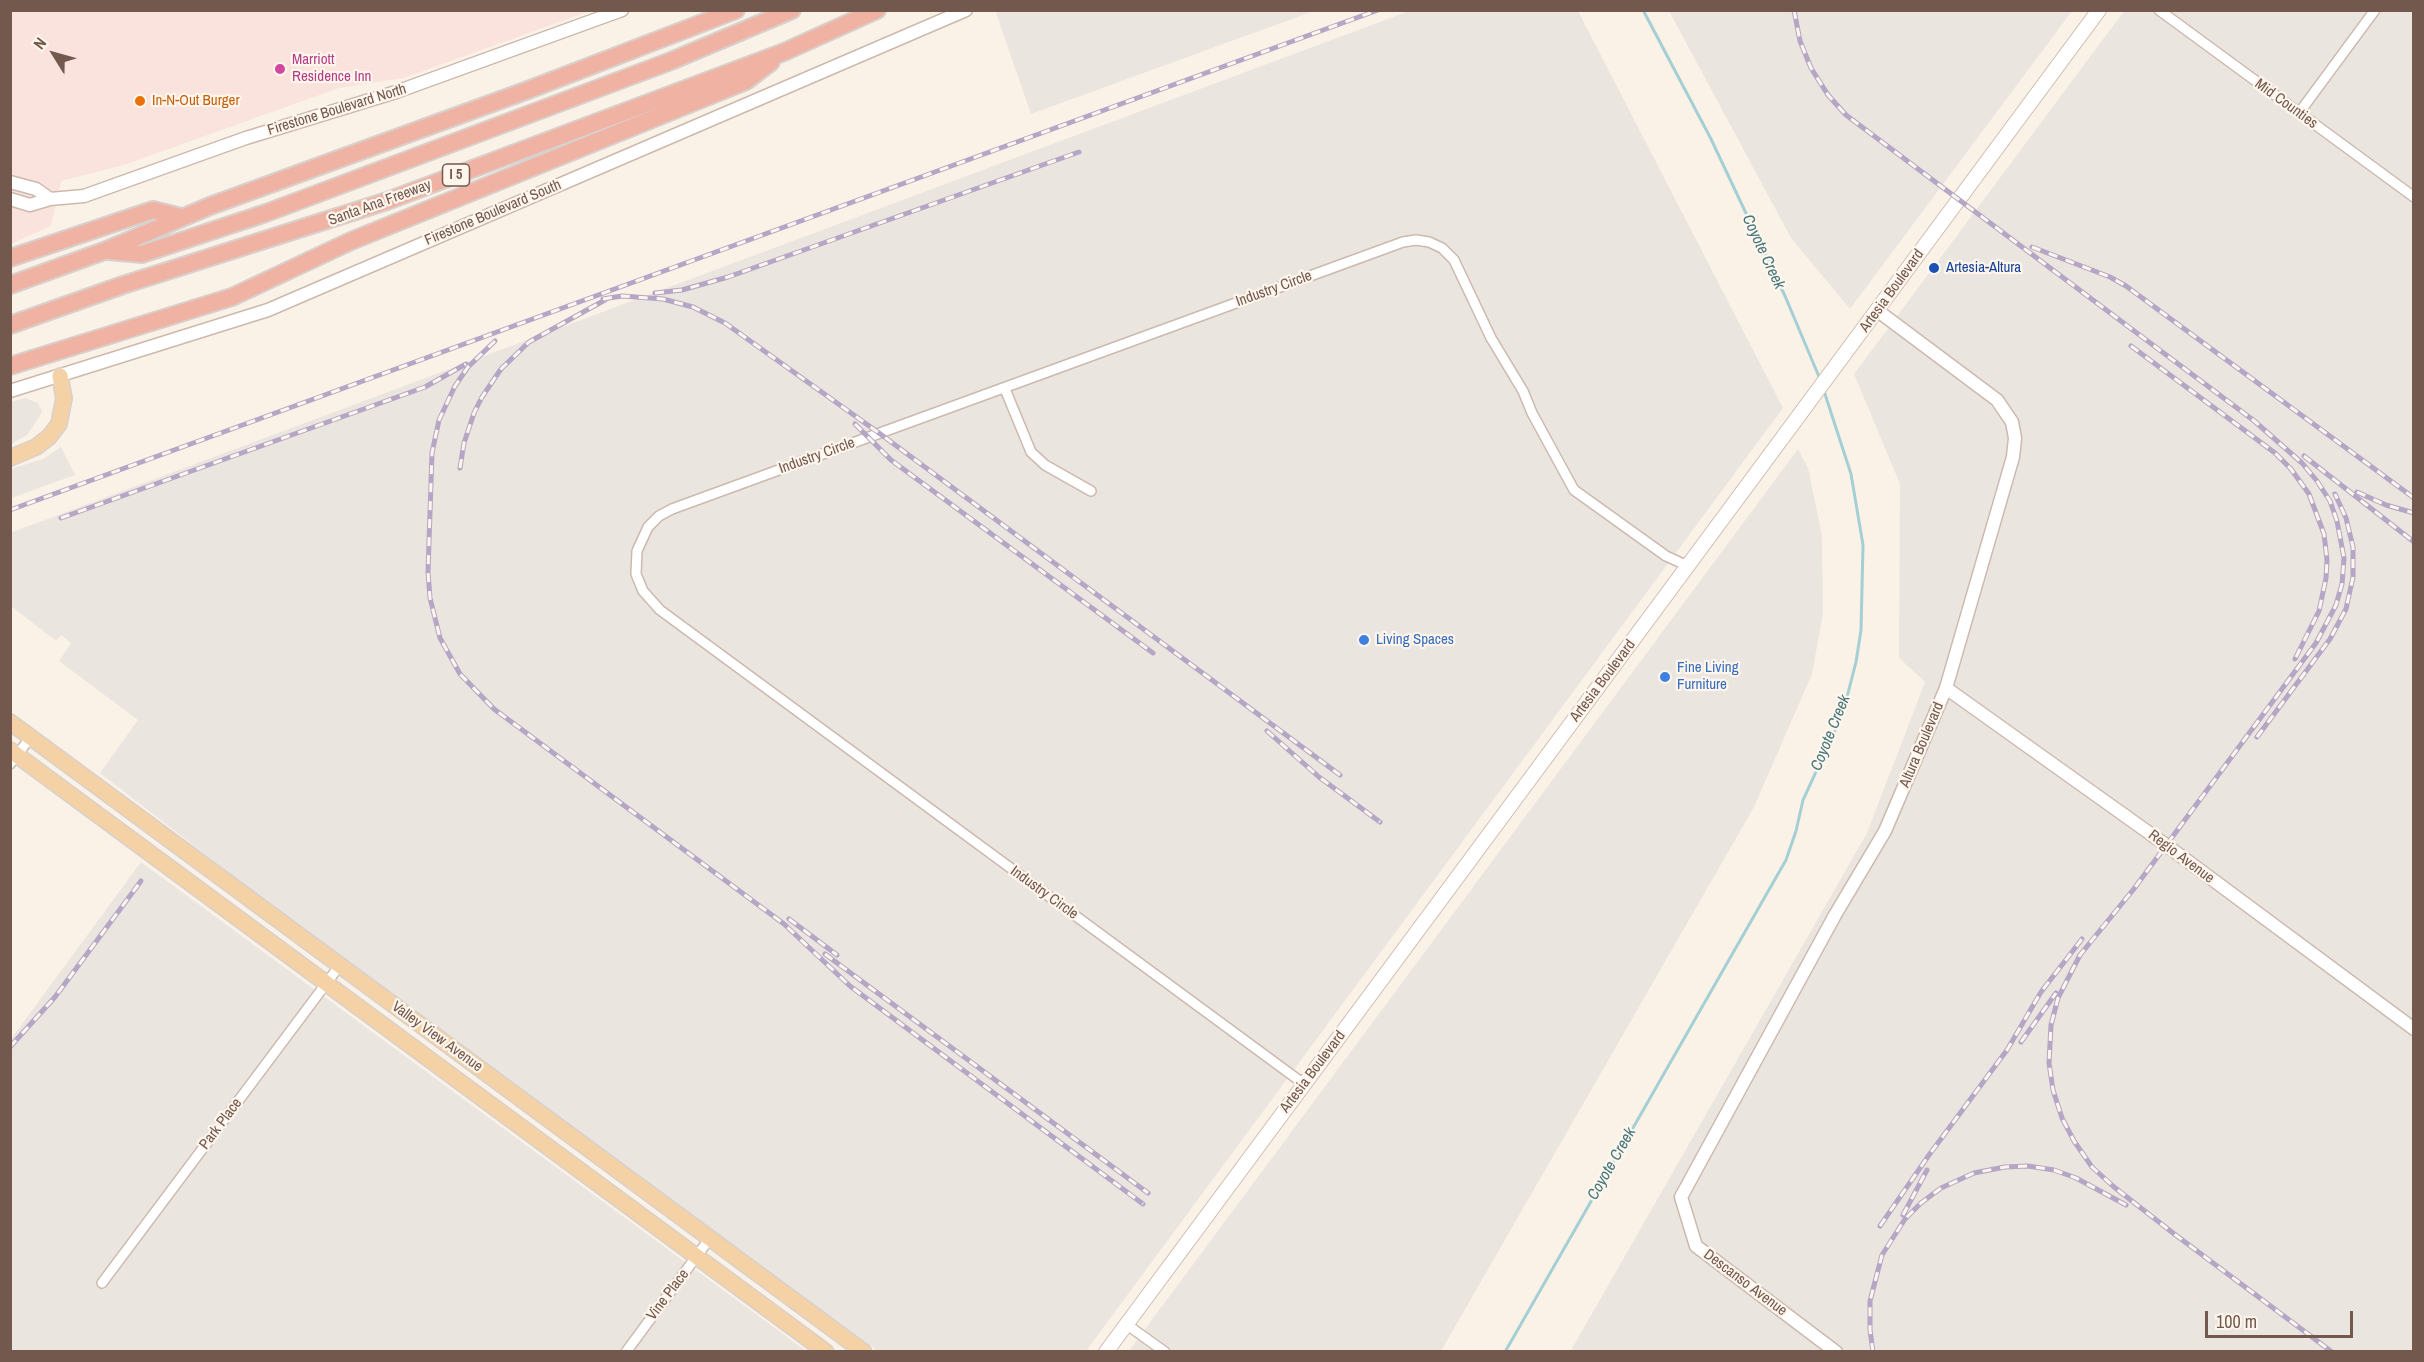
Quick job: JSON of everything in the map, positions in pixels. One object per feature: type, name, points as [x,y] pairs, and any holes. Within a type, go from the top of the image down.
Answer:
[{"type":"highway","points":[[10,285],[104,251],[182,217],[528,90],[736,10]]},
{"type":"highway","points":[[104,251],[142,254],[266,213],[671,61],[792,10]]},
{"type":"highway","name":"Santa Ana Freeway","points":[[10,325],[123,285],[376,205],[784,52],[877,10]]},
{"type":"highway","points":[[10,366],[232,297],[351,241],[746,81],[784,52]]},
{"type":"highway","points":[[10,258],[153,210],[182,217]]},
{"type":"main road","name":"Artesia Boulevard","points":[[1106,1352],[2099,10]]},
{"type":"main road","points":[[10,458],[36,447],[49,437],[59,424],[64,398],[60,376]]},
{"type":"main road","name":"Valley View Avenue","points":[[10,722],[711,1238],[858,1350]]},
{"type":"main road","name":"Valley View Avenue","points":[[13,756],[327,983],[826,1352]]},
{"type":"street","name":"Firestone Boulevard North","points":[[10,199],[30,205],[50,199],[84,196],[246,138],[396,92],[622,10]]},
{"type":"street","name":"Firestone Boulevard South","points":[[10,391],[268,310],[966,10]]},
{"type":"street","name":"Mid Counties","points":[[2159,10],[2414,197]]},
{"type":"street","points":[[2299,113],[2375,10]]},
{"type":"street","points":[[10,182],[36,189],[50,199]]},
{"type":"street","name":"Industry Circle","points":[[1304,1084],[660,610],[648,599],[639,582],[635,561],[640,541],[648,527],[665,512],[1403,242],[1416,240],[1429,242],[1449,253],[1454,260],[1491,338],[1523,391],[1532,413],[1574,490],[1666,556],[1688,566]]},
{"type":"street","name":"Altura Boulevard","points":[[1681,1197],[1830,925],[1885,831],[1946,688],[2013,457],[2014,430],[2008,414],[1997,400],[1878,311]]},
{"type":"street","points":[[1005,389],[1030,452],[1045,465],[1091,491]]},
{"type":"street","name":"Regio Avenue","points":[[1946,688],[2166,845],[2414,1029]]},
{"type":"street","points":[[13,756],[31,737]]},
{"type":"street","name":"Park Place","points":[[102,1283],[340,965]]},
{"type":"street","name":"Descanso Avenue","points":[[1681,1197],[1696,1246],[1836,1352]]},
{"type":"street","name":"Vine Place","points":[[626,1352],[711,1238]]},
{"type":"street","points":[[1126,1324],[1165,1352]]},
{"type":"shaded area","points":[[995,10],[1314,10],[1314,11],[1031,114]]},
{"type":"shaded area","points":[[10,11],[590,11],[404,78],[339,88],[124,165],[61,181],[51,226],[11,244]]},
{"type":"shaded area","points":[[1409,11],[1578,11],[1783,408],[1086,1351],[878,1351],[299,927],[100,773],[138,720],[59,661],[71,643],[61,635],[56,641],[11,606],[10,533]]},
{"type":"shaded area","points":[[1669,11],[2072,11],[1850,309],[1791,238]]},
{"type":"shaded area","points":[[2124,11],[2413,11],[2413,1351],[1570,1352],[1867,833],[1925,682],[1899,658],[1900,484],[1854,374]]},
{"type":"shaded area","points":[[25,398],[38,403],[42,411],[27,435],[11,444],[11,402]]},
{"type":"shaded area","points":[[61,447],[75,475],[11,498],[11,469],[43,459]]},
{"type":"shaded area","points":[[1798,449],[1808,468],[1822,536],[1823,613],[1812,674],[1754,807],[1441,1351],[1128,1352]]},
{"type":"shaded area","points":[[141,862],[806,1351],[11,1352],[11,1039]]},
{"type":"waterway","name":"Coyote Creek","points":[[1643,10],[1711,139],[1785,296],[1820,379]]},
{"type":"waterway","name":"Coyote Creek","points":[[1505,1352],[1786,860],[1803,800],[1836,728],[1847,697],[1861,630],[1863,545],[1851,474],[1824,391]]},
{"type":"railway","points":[[10,510],[1378,10]]},
{"type":"railway","points":[[1794,10],[1800,41],[1811,68],[1828,95],[1846,115],[2257,423]]},
{"type":"railway","points":[[655,293],[682,290],[728,277],[1079,152]]},
{"type":"railway","points":[[2032,247],[2110,277],[2126,286],[2414,498]]},
{"type":"railway","points":[[603,299],[622,296],[663,299],[693,307],[725,323],[879,433],[1340,775]]},
{"type":"railway","points":[[460,468],[464,443],[474,413],[501,369],[529,342],[605,300]]},
{"type":"railway","points":[[495,341],[468,367],[455,386],[439,420],[432,453],[428,572],[430,598],[440,638],[460,674],[494,709],[784,924],[850,986],[1143,1204]]},
{"type":"railway","points":[[2131,346],[2275,453],[2291,469],[2309,494],[2324,534],[2327,560],[2326,578],[2319,611],[2295,659]]},
{"type":"railway","points":[[61,518],[425,387],[466,364]]},
{"type":"railway","points":[[2252,419],[2302,463],[2330,501],[2337,521],[2344,558],[2342,584],[2336,605],[2316,643],[2133,890],[2080,955],[2058,998],[2051,1025],[2049,1063],[2053,1090],[2062,1118],[2092,1167],[2173,1233],[2332,1352]]},
{"type":"railway","points":[[855,424],[891,460],[1153,653]]},
{"type":"railway","points":[[2304,456],[2414,542]]},
{"type":"railway","points":[[2357,492],[2386,505],[2414,513]]},
{"type":"railway","points":[[2257,737],[2330,639],[2346,609],[2353,577],[2353,547],[2346,518],[2335,494]]},
{"type":"railway","points":[[1267,731],[1319,777],[1380,822]]},
{"type":"railway","points":[[10,1047],[55,997],[141,881]]},
{"type":"railway","points":[[789,919],[837,955]]},
{"type":"railway","points":[[1880,1226],[1929,1155],[2007,1050],[2041,992],[2082,939]]},
{"type":"railway","points":[[825,954],[1148,1193]]},
{"type":"railway","points":[[2021,1042],[2056,993]]},
{"type":"railway","points":[[1873,1352],[1870,1301],[1882,1255],[1905,1219],[1941,1188],[1974,1173],[2005,1167],[2028,1166],[2054,1170],[2076,1178],[2126,1205]]},
{"type":"railway","points":[[1903,1215],[1927,1170]]},
{"type":"place","name":"Marriott Residence Inn","points":[[280,69]]},
{"type":"place","name":"In-N-Out Burger","points":[[140,101]]},
{"type":"place","name":"Artesia-Altura","points":[[1934,268]]},
{"type":"place","name":"Living Spaces","points":[[1364,640]]},
{"type":"place","name":"Fine Living Furniture","points":[[1665,677]]}]
